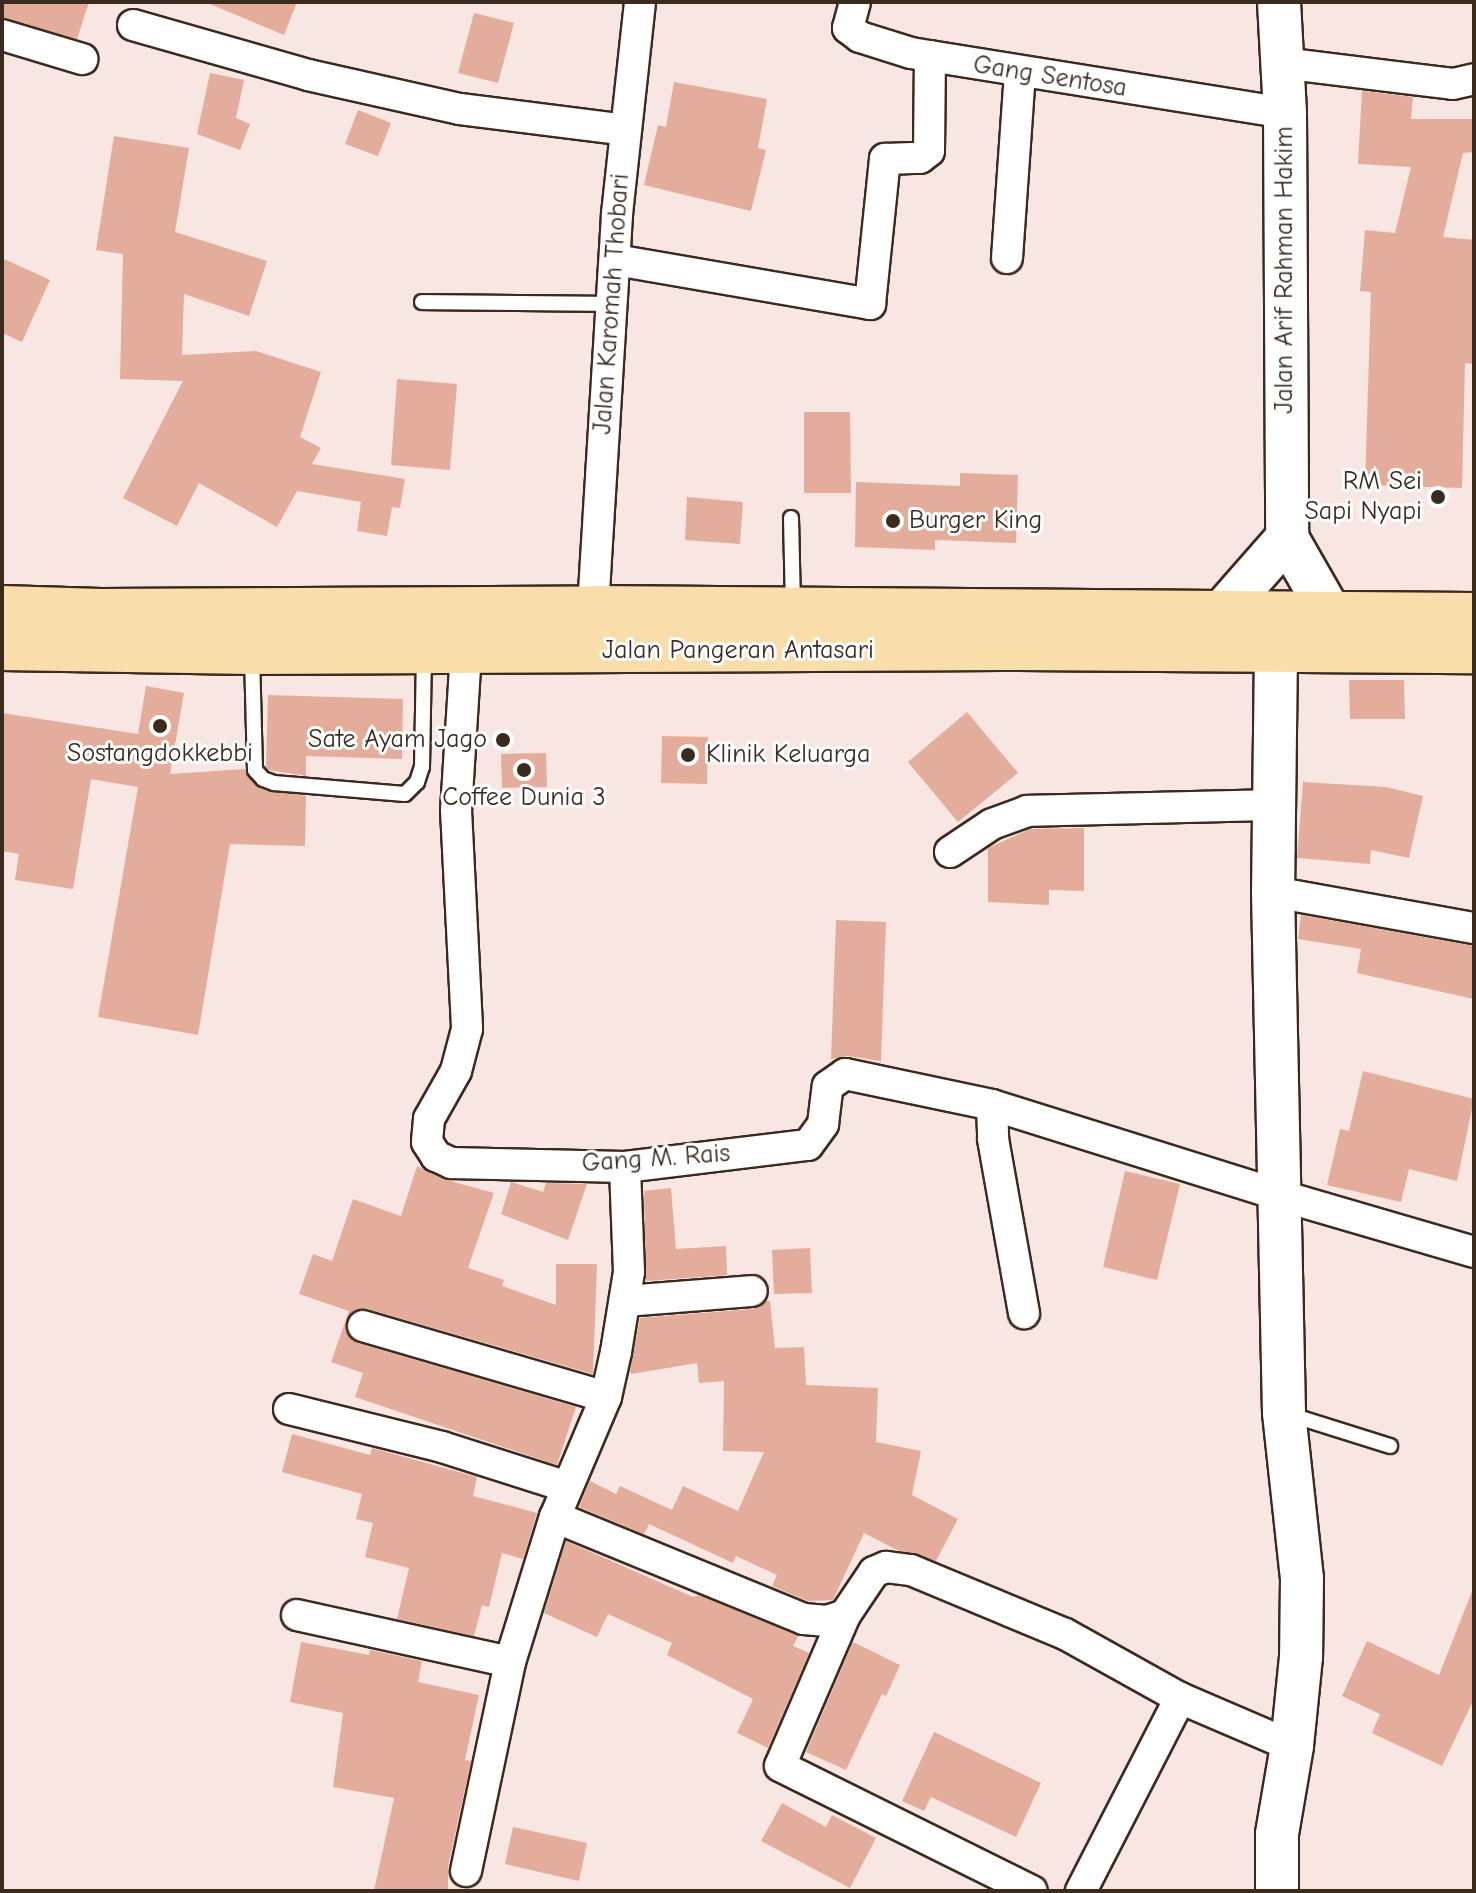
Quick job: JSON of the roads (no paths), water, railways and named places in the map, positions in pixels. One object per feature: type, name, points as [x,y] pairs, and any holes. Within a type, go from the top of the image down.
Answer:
[{"type":"main road","name":"Jalan Pangeran Antasari","points":[[2,608],[101,611],[593,608],[1474,615]]},
{"type":"main road","name":"Jalan Pangeran Antasari","points":[[2,648],[252,652],[1019,648],[1474,651]]},
{"type":"street","name":"Jalan Karomah Thobari","points":[[593,608],[612,304],[640,2]]},
{"type":"street","name":"Gang Sentosa","points":[[855,2],[848,28],[860,37],[930,56],[1020,73],[1285,113]]},
{"type":"street","name":"Jalan Arif Rahman Hakim","points":[[1279,2],[1285,113],[1287,538],[1330,613]]},
{"type":"street","points":[[133,25],[308,75],[446,106],[626,130]]},
{"type":"street","points":[[2,35],[82,59]]},
{"type":"street","points":[[616,260],[870,304],[883,166],[891,156],[920,158],[929,151],[930,56]]},
{"type":"street","points":[[1282,63],[1453,84],[1474,79]]},
{"type":"street","points":[[1007,258],[1020,73]]},
{"type":"street","points":[[1222,612],[1287,538]]},
{"type":"street","points":[[1276,651],[1273,892],[1284,1413],[1302,1579],[1301,1657],[1292,1746],[1277,1834],[1277,1891]]},
{"type":"street","name":"Gang M. Rais","points":[[445,652],[467,1029],[456,1071],[429,1119],[427,1142],[436,1156],[451,1163],[625,1167],[808,1145],[823,1124],[828,1086],[845,1074],[992,1105],[1474,1252]]},
{"type":"street","points":[[950,852],[992,824],[1027,811],[1273,805]]},
{"type":"street","points":[[1273,892],[1474,928]]},
{"type":"street","points":[[992,1105],[993,1139],[1024,1313]]},
{"type":"street","points":[[466,1871],[510,1662],[555,1517],[606,1397],[629,1272],[625,1167]]},
{"type":"street","points":[[625,1301],[752,1291]]},
{"type":"street","points":[[363,1326],[606,1397]]},
{"type":"street","points":[[289,1409],[442,1447],[567,1487]]},
{"type":"street","points":[[555,1517],[804,1619],[827,1621],[845,1615]]},
{"type":"street","points":[[1032,1891],[780,1766],[845,1615],[874,1572],[886,1567],[911,1570],[1065,1634],[1180,1698],[1292,1746]]},
{"type":"street","points":[[297,1615],[510,1662]]},
{"type":"street","points":[[1081,1891],[1180,1698]]},
{"type":"lane","points":[[422,302],[612,304]]},
{"type":"lane","points":[[791,518],[793,609]]},
{"type":"lane","points":[[252,652],[255,770],[263,779],[274,783],[405,794],[417,782],[422,767],[445,652]]},
{"type":"lane","points":[[1284,1413],[1390,1446]]},
{"type":"place","name":"RM Sei Sapi Nyapi","points":[[1438,497]]},
{"type":"place","name":"Burger King","points":[[893,521]]},
{"type":"place","name":"Sostangdokkebbi","points":[[160,726]]},
{"type":"place","name":"Sate Ayam Jago","points":[[503,740]]},
{"type":"place","name":"Klinik Keluarga","points":[[688,755]]},
{"type":"place","name":"Coffee Dunia 3","points":[[524,770]]}]
